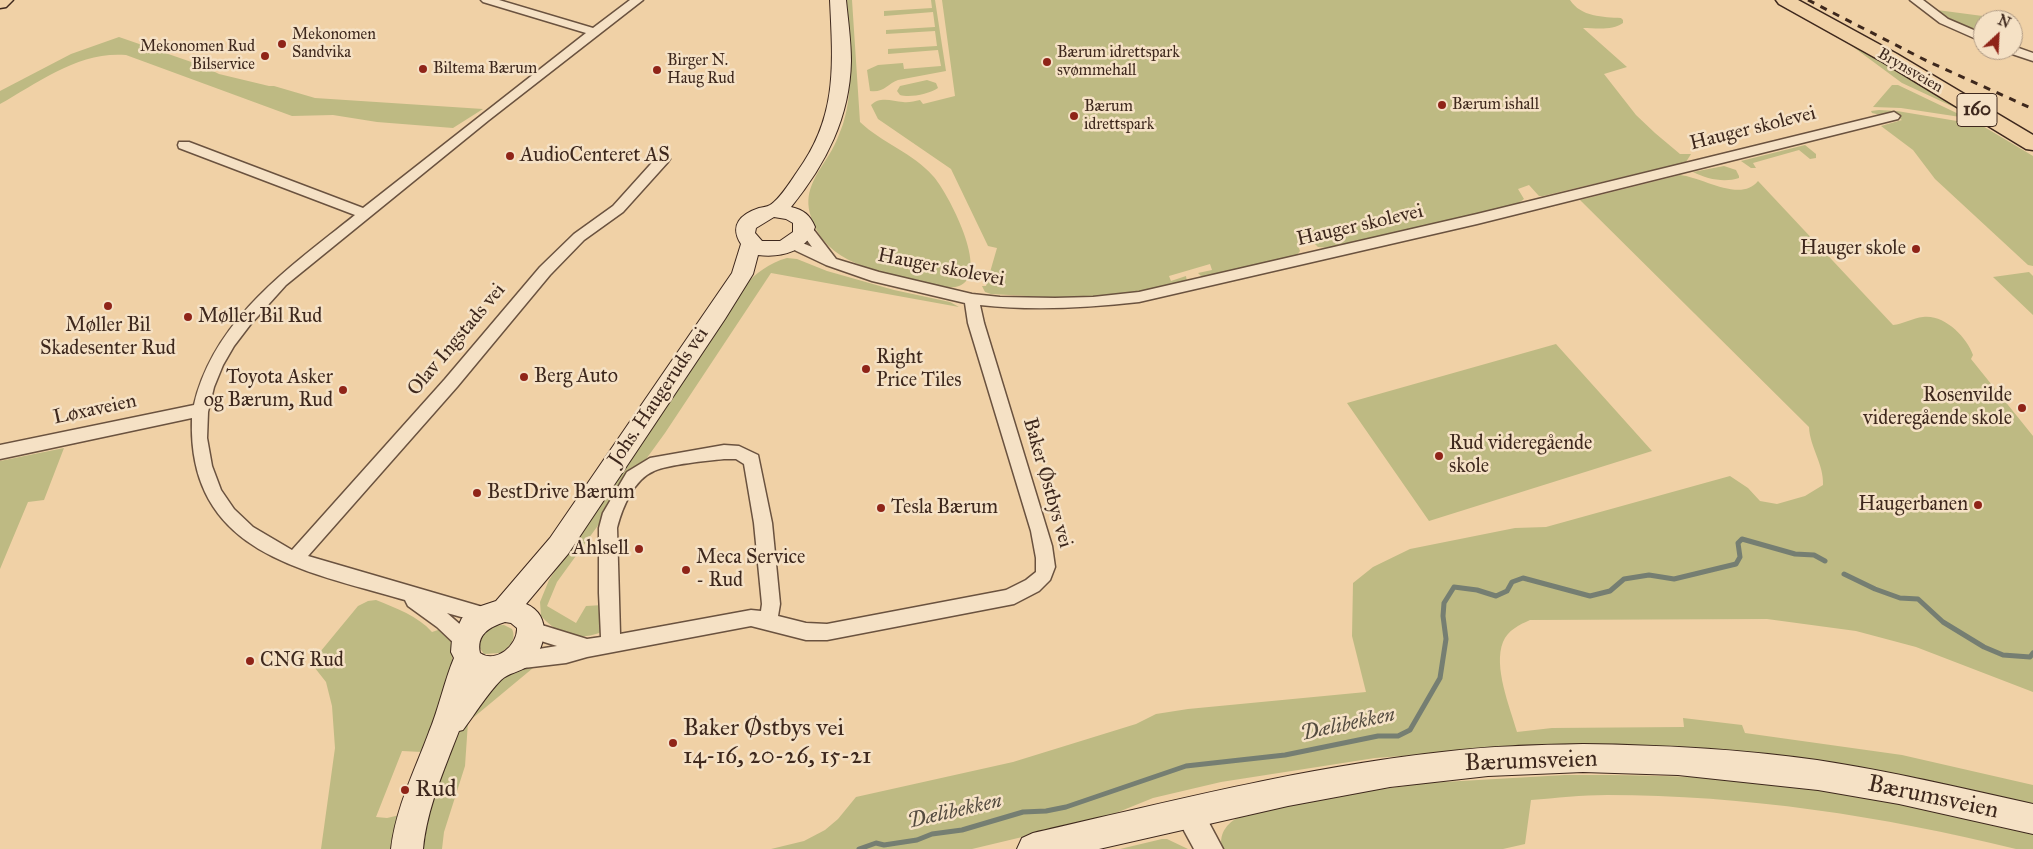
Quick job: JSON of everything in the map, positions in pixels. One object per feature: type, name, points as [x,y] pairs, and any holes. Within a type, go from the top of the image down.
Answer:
[{"type":"main road","points":[[0,3],[4,0]]},
{"type":"main road","points":[[777,210],[799,185],[818,156],[832,127],[838,103],[842,61],[838,0]]},
{"type":"main road","name":"Brynsveien","points":[[1785,0],[1890,58],[2033,144]]},
{"type":"main road","points":[[793,234],[799,185]]},
{"type":"main road","points":[[767,211],[791,211],[793,234],[759,248],[751,244],[745,236],[745,229],[750,221],[767,211]]},
{"type":"main road","name":"Johs. Haugeruds vei","points":[[742,274],[793,234]]},
{"type":"main road","name":"Johs. Haugeruds vei","points":[[512,618],[742,274],[751,244]]},
{"type":"main road","points":[[406,844],[418,798],[445,729],[472,626],[512,618],[529,643],[504,664],[445,729]]},
{"type":"main road","points":[[465,650],[478,668],[504,664]]},
{"type":"main road","name":"Bærumsveien","points":[[1033,849],[1280,792],[1354,778],[1444,766],[1536,760],[1611,759],[1727,764],[1819,775],[1949,800],[2033,820]]},
{"type":"street","points":[[487,0],[594,32]]},
{"type":"street","points":[[512,618],[406,594],[295,559],[272,549],[236,523],[213,494],[200,453],[199,410],[205,386],[224,348],[243,322],[281,281],[364,213],[637,0]]},
{"type":"street","points":[[1916,0],[1944,20],[1973,33]]},
{"type":"street","name":"Hauger skolevei","points":[[793,234],[831,262],[877,277],[972,299],[1055,303],[1140,298],[1477,219],[1894,116]]},
{"type":"street","points":[[184,145],[364,213]]},
{"type":"street","name":"Olav Ingstads vei","points":[[295,559],[452,383],[545,271],[579,237],[618,209],[663,159]]},
{"type":"street","name":"Baker Østbys vei","points":[[504,664],[566,654],[587,648],[751,618],[768,620],[803,633],[827,632],[1008,598],[1032,587],[1043,578],[1047,568],[1040,530],[976,324],[972,299]]},
{"type":"street","name":"Løxaveien","points":[[0,452],[199,410]]},
{"type":"street","points":[[611,644],[608,593],[608,528],[612,513],[628,484],[643,468],[724,452],[739,454],[752,460],[763,523],[772,604],[768,620]]},
{"type":"street","points":[[406,594],[444,621],[465,650]]},
{"type":"street","name":"Baker Østbys vei","points":[[512,618],[587,648]]},
{"type":"street","points":[[1189,814],[1209,849]]},
{"type":"shaded area","points":[[845,0],[852,0],[860,122],[925,168],[948,198],[964,232],[971,266],[968,279],[959,286],[939,286],[870,269],[855,263],[828,245],[818,233],[811,217],[808,200],[809,193],[818,172],[836,141],[847,109],[850,62]]},
{"type":"shaded area","points":[[931,0],[935,0],[946,71],[898,80],[879,91],[870,91],[867,70],[878,65],[903,63],[904,69],[941,66],[938,50],[888,54],[888,49],[937,46],[935,31],[886,34],[886,30],[935,27],[933,12],[884,16],[884,11],[932,8]]},
{"type":"shaded area","points":[[942,0],[1570,0],[1575,6],[1586,13],[1621,18],[1623,20],[1623,23],[1614,27],[1583,28],[1627,67],[1604,74],[1636,115],[1655,133],[1680,154],[1691,154],[1686,162],[1543,196],[1539,196],[1529,185],[1518,189],[1524,199],[1517,204],[1330,248],[1318,247],[1312,241],[1297,243],[1300,251],[1295,257],[1203,278],[1198,273],[1212,270],[1210,264],[1169,276],[1171,281],[1186,276],[1187,282],[1153,292],[1081,299],[991,294],[985,292],[982,286],[986,286],[997,248],[988,246],[951,169],[878,119],[871,105],[878,101],[886,100],[909,102],[920,100],[923,104],[955,96]]},
{"type":"shaded area","points":[[1775,0],[1780,0],[1927,87],[1960,110],[1902,83],[1841,38]]},
{"type":"shaded area","points":[[1937,10],[1973,15],[1973,28],[1951,19]]},
{"type":"shaded area","points":[[119,37],[203,66],[219,74],[274,86],[315,98],[483,109],[453,128],[377,122],[333,115],[292,116],[126,55],[109,55],[76,63],[45,78],[0,104],[0,91],[71,54]]},
{"type":"shaded area","points":[[927,80],[936,83],[938,88],[914,96],[900,95],[897,91],[900,86]]},
{"type":"shaded area","points":[[1892,85],[1898,85],[1967,118],[1901,108],[1873,107]]},
{"type":"shaded area","points":[[1871,111],[1897,111],[1981,125],[2033,156],[2033,266],[2028,265],[1935,179],[1913,150],[1881,126],[1902,120],[1890,113],[1881,115]]},
{"type":"shaded area","points":[[1805,145],[1816,154],[1816,158],[1810,159],[1799,150],[1753,163],[1756,168],[1751,168],[1741,161]]},
{"type":"shaded area","points":[[1724,166],[1736,170],[1739,178],[1716,180],[1693,172]]},
{"type":"shaded area","points":[[1680,175],[1721,187],[1742,190],[1751,187],[1758,181],[1893,325],[1923,317],[1931,317],[1939,319],[1954,328],[1970,348],[1973,355],[1971,359],[2033,436],[2033,692],[1916,647],[1856,631],[1767,619],[1530,620],[1508,634],[1500,652],[1501,675],[1517,732],[1552,728],[1684,727],[1683,718],[1742,725],[1745,733],[1902,755],[2033,785],[2033,806],[1513,748],[1375,758],[1221,782],[1153,798],[1106,817],[972,849],[771,849],[804,841],[825,830],[838,819],[856,797],[1013,762],[1136,724],[1156,714],[1188,709],[1366,692],[1352,636],[1353,583],[1373,567],[1410,549],[1515,528],[1546,527],[1730,476],[1748,488],[1760,501],[1777,504],[1805,496],[1823,485],[1823,477],[1809,427],[1580,200]]},
{"type":"shaded area","points":[[787,258],[797,259],[827,271],[894,290],[950,302],[959,307],[771,273],[665,433],[557,582],[547,606],[576,623],[586,606],[603,605],[602,632],[576,636],[568,635],[554,628],[541,616],[540,602],[549,580],[743,287],[763,269]]},
{"type":"shaded area","points":[[2029,272],[2033,276],[2033,315],[1993,277]]},
{"type":"shaded area","points":[[1556,344],[1652,451],[1429,521],[1347,403]]},
{"type":"shaded area","points":[[64,448],[44,500],[28,502],[0,569],[0,461]]},
{"type":"shaded area","points":[[376,600],[399,609],[420,621],[432,632],[444,628],[450,636],[454,671],[422,752],[402,751],[376,817],[387,818],[400,815],[390,849],[321,849],[335,748],[332,706],[326,682],[311,663],[358,606],[368,601]]},
{"type":"shaded area","points":[[504,625],[512,629],[514,637],[511,643],[500,653],[484,654],[479,647],[484,634],[494,626]]},
{"type":"shaded area","points":[[533,668],[468,722],[465,766],[444,832],[442,849],[423,849],[429,816],[442,772],[464,717],[505,675],[521,669]]},
{"type":"shaded area","points":[[1565,775],[1714,778],[1848,794],[1922,808],[2033,833],[2033,849],[2016,849],[1864,817],[1762,803],[1659,796],[1607,795],[1531,800],[1525,844],[1503,849],[1222,849],[1223,832],[1233,820],[1243,815],[1361,792],[1426,783]]},
{"type":"shaded area","points":[[1162,839],[1167,839],[1188,849],[1120,849]]},
{"type":"waterway","name":"Dælibekken","points":[[859,849],[876,843],[884,845],[917,840],[932,834],[962,830],[1023,812],[1046,811],[1066,807],[1186,766],[1285,755],[1378,736],[1398,736],[1410,730],[1440,678],[1446,639],[1443,616],[1444,603],[1454,587],[1477,590],[1496,596],[1507,591],[1512,582],[1523,578],[1590,596],[1610,591],[1624,579],[1649,575],[1674,579],[1736,564],[1740,557],[1738,543],[1742,539],[1795,554],[1814,555],[1825,561]]},
{"type":"waterway","name":"Dælibekken","points":[[1844,574],[1875,589],[1900,598],[1918,599],[1943,622],[1984,647],[2003,655],[2030,657],[2033,653]]},
{"type":"railway","points":[[1808,0],[1927,61],[2033,109]]},
{"type":"place","name":"Mekonomen Sandvika","points":[[282,44]]},
{"type":"place","name":"Mekonomen Rud Bilservice","points":[[265,56]]},
{"type":"place","name":"Bærum idrettspark svømmehall","points":[[1047,62]]},
{"type":"place","name":"Biltema Bærum","points":[[423,69]]},
{"type":"place","name":"Birger N. Haug Rud","points":[[657,70]]},
{"type":"place","name":"Bærum ishall","points":[[1442,105]]},
{"type":"place","name":"Bærum idrettspark","points":[[1074,116]]},
{"type":"place","name":"AudioCenteret AS","points":[[510,156]]},
{"type":"place","name":"Hauger skole","points":[[1916,249]]},
{"type":"place","name":"Møller Bil Skadesenter Rud","points":[[108,306]]},
{"type":"place","name":"Møller Bil Rud","points":[[188,317]]},
{"type":"place","name":"Right Price Tiles","points":[[866,369]]},
{"type":"place","name":"Berg Auto","points":[[524,377]]},
{"type":"place","name":"Toyota Asker og Bærum, Rud","points":[[343,390]]},
{"type":"place","name":"Rosenvilde videregående skole","points":[[2022,408]]},
{"type":"place","name":"Rud videregående skole","points":[[1439,456]]},
{"type":"place","name":"BestDrive Bærum","points":[[477,493]]},
{"type":"place","name":"Haugerbanen","points":[[1978,505]]},
{"type":"place","name":"Tesla Bærum","points":[[881,508]]},
{"type":"place","name":"Ahlsell","points":[[639,549]]},
{"type":"place","name":"Meca Service - Rud","points":[[686,570]]},
{"type":"place","name":"CNG Rud","points":[[250,661]]},
{"type":"place","name":"Baker Østbys vei 14-16, 20-26, 15-21","points":[[673,743]]},
{"type":"place","name":"Rud","points":[[405,790]]}]
